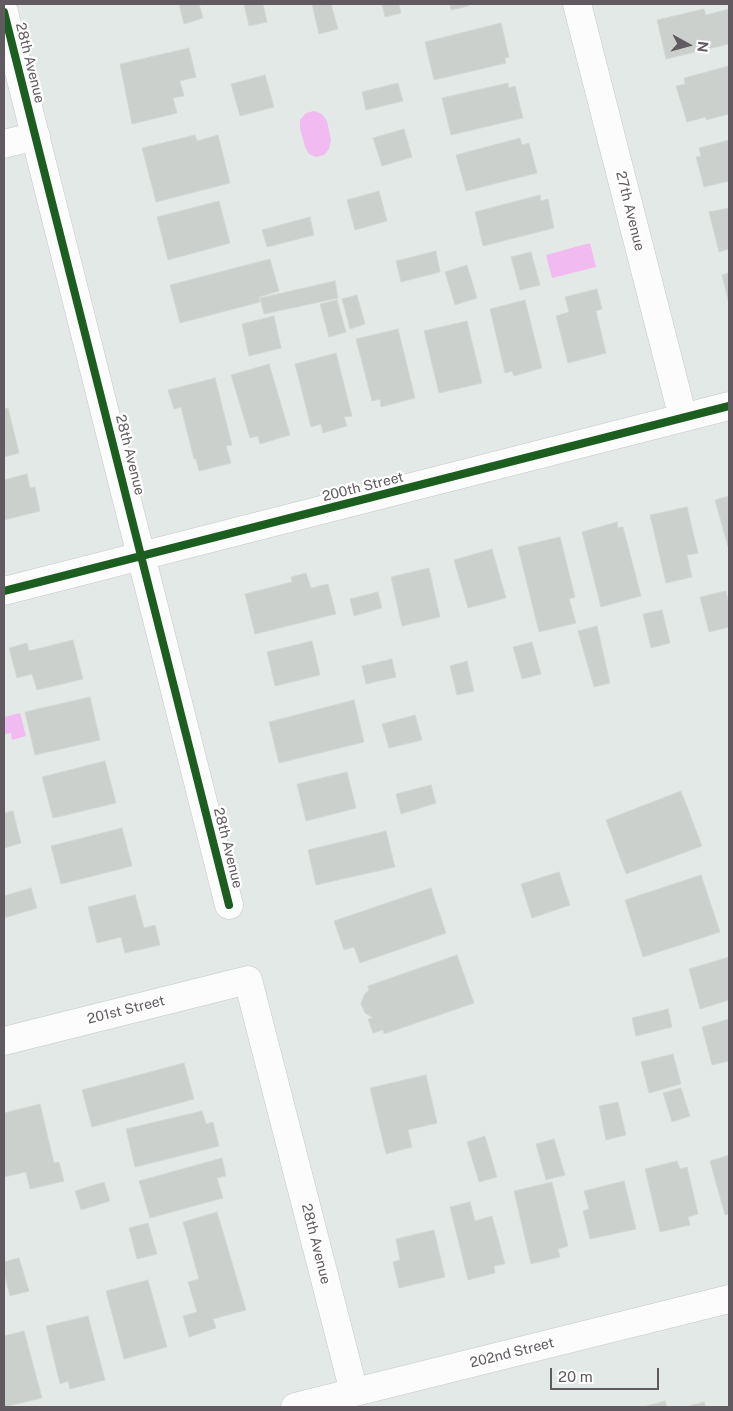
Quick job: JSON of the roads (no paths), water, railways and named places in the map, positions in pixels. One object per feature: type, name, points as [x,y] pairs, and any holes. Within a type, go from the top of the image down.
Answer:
[{"type":"street","name":"27th Avenue","points":[[577,4],[683,418]]},
{"type":"street","name":"28th Avenue","points":[[4,12],[229,905]]},
{"type":"street","points":[[4,144],[36,136]]},
{"type":"street","name":"200th Street","points":[[4,592],[729,406]]},
{"type":"street","name":"28th Avenue","points":[[248,980],[354,1392]]},
{"type":"street","name":"201st Street","points":[[4,1041],[248,980]]},
{"type":"street","name":"202nd Street","points":[[295,1407],[729,1299]]}]
